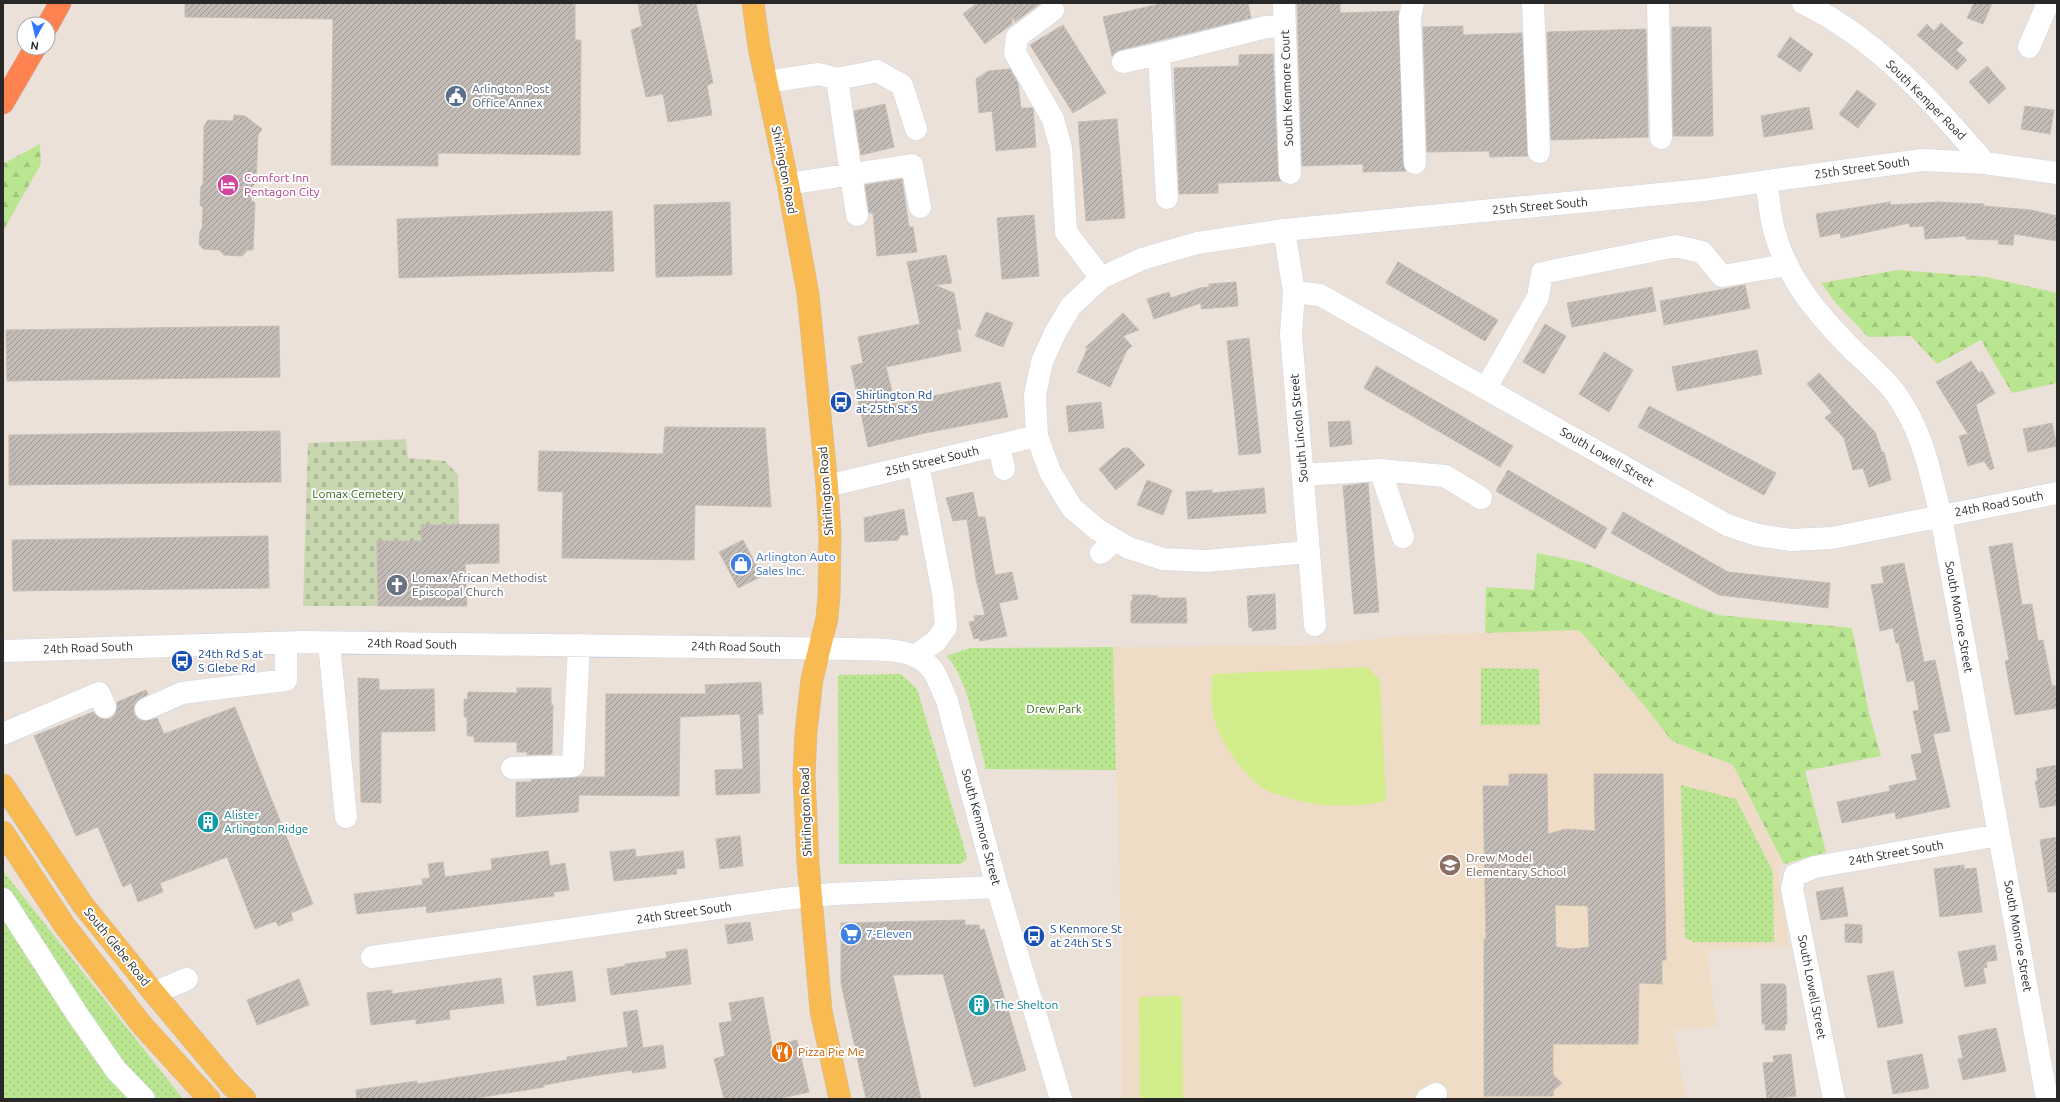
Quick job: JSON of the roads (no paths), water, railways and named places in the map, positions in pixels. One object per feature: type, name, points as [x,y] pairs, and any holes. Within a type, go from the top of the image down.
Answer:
[{"type":"highway","points":[[53,16],[60,3]]},
{"type":"highway","points":[[3,103],[31,56]]},
{"type":"main road","name":"Shirlington Road","points":[[753,3],[766,82],[788,184],[808,294],[827,486],[830,534],[829,595],[827,618],[812,679],[804,775],[808,863],[821,1012],[840,1099]]},
{"type":"main road","name":"South Glebe Road","points":[[3,785],[83,905],[154,994],[230,1084],[245,1099]]},
{"type":"main road","points":[[3,832],[65,926],[142,1025],[209,1099]]},
{"type":"street","name":"South Kenmore Court","points":[[1284,3],[1290,173]]},
{"type":"street","points":[[1413,3],[1410,18],[1415,164]]},
{"type":"street","points":[[1534,3],[1539,152]]},
{"type":"street","points":[[1658,3],[1661,138]]},
{"type":"street","name":"South Kemper Road","points":[[1803,3],[1829,8],[1894,65],[1944,116],[1985,163]]},
{"type":"street","points":[[2029,46],[2048,3]]},
{"type":"street","points":[[1053,10],[1017,37],[1015,53],[1053,119],[1061,148],[1066,232],[1101,278]]},
{"type":"street","points":[[1123,62],[1266,27],[1285,26]]},
{"type":"street","points":[[1159,54],[1167,198]]},
{"type":"street","points":[[766,82],[819,74],[836,79],[877,71],[902,85],[916,129]]},
{"type":"street","points":[[836,79],[857,215]]},
{"type":"street","name":"25th Street South","points":[[1309,552],[1206,561],[1163,559],[1129,548],[1108,547],[1098,530],[1072,508],[1050,472],[1038,436],[1035,395],[1042,362],[1054,333],[1071,306],[1101,278],[1142,258],[1197,243],[1284,230],[1703,190],[1922,160],[1985,163]]},
{"type":"street","points":[[1985,163],[2057,173]]},
{"type":"street","points":[[788,184],[912,165],[920,207]]},
{"type":"street","name":"South Monroe Street","points":[[1766,182],[1774,231],[1787,265],[1802,293],[1826,322],[1895,393],[1912,420],[1923,445],[1941,516],[2047,1099]]},
{"type":"street","name":"South Lincoln Street","points":[[1284,230],[1294,292],[1291,334],[1315,625]]},
{"type":"street","points":[[1486,388],[1538,296],[1542,273],[1676,246],[1702,252],[1722,276],[1787,265]]},
{"type":"street","name":"South Lowell Street","points":[[1294,292],[1320,295],[1727,525],[1757,535],[1791,540],[1832,538],[1941,516]]},
{"type":"street","name":"25th Street South","points":[[827,486],[1038,436]]},
{"type":"street","points":[[1000,445],[1004,469]]},
{"type":"street","points":[[916,656],[936,641],[946,628],[943,593],[918,464]]},
{"type":"street","points":[[1303,475],[1380,470],[1445,476],[1481,498]]},
{"type":"street","points":[[1380,470],[1404,537]]},
{"type":"street","name":"24th Road South","points":[[1941,516],[2057,493]]},
{"type":"street","points":[[146,709],[182,693],[287,689],[286,643]]},
{"type":"street","name":"24th Road South","points":[[3,651],[286,643],[820,648]]},
{"type":"street","points":[[329,643],[346,816]]},
{"type":"street","points":[[512,768],[573,766],[579,645]]},
{"type":"street","name":"South Kenmore Street","points":[[820,648],[889,650],[916,656],[926,663],[934,673],[947,701],[997,888],[1061,1099]]},
{"type":"street","points":[[3,734],[41,726],[99,693],[105,707]]},
{"type":"street","name":"24th Street South","points":[[1795,875],[1815,867],[1999,835]]},
{"type":"street","name":"South Lowell Street","points":[[1795,875],[1792,889],[1834,1099]]},
{"type":"street","name":"24th Street South","points":[[372,957],[812,896],[997,888]]},
{"type":"street","points":[[3,899],[73,1008],[116,1070],[144,1099]]},
{"type":"street","points":[[154,994],[187,979]]},
{"type":"place","name":"Arlington Post Office Annex","points":[[456,96]]},
{"type":"place","name":"Comfort Inn Pentagon City","points":[[228,185]]},
{"type":"place","name":"Shirlington Rd at 25th St S","points":[[841,402]]},
{"type":"place","name":"Arlington Auto Sales Inc.","points":[[741,564]]},
{"type":"place","name":"Lomax African Methodist Episcopal Church","points":[[397,585]]},
{"type":"place","name":"24th Rd S at S Glebe Rd","points":[[182,661]]},
{"type":"place","name":"Alister Arlington Ridge","points":[[208,822]]},
{"type":"place","name":"Drew Model Elementary School","points":[[1450,865]]},
{"type":"place","name":"7-Eleven","points":[[851,934]]},
{"type":"place","name":"S Kenmore St at 24th St S","points":[[1034,936]]},
{"type":"place","name":"The Shelton","points":[[979,1005]]},
{"type":"place","name":"Pizza Pie Me","points":[[782,1052]]},
{"type":"park label","name":"Lomax Cemetery","points":[[358,494]]},
{"type":"park label","name":"Drew Park","points":[[1054,709]]}]
